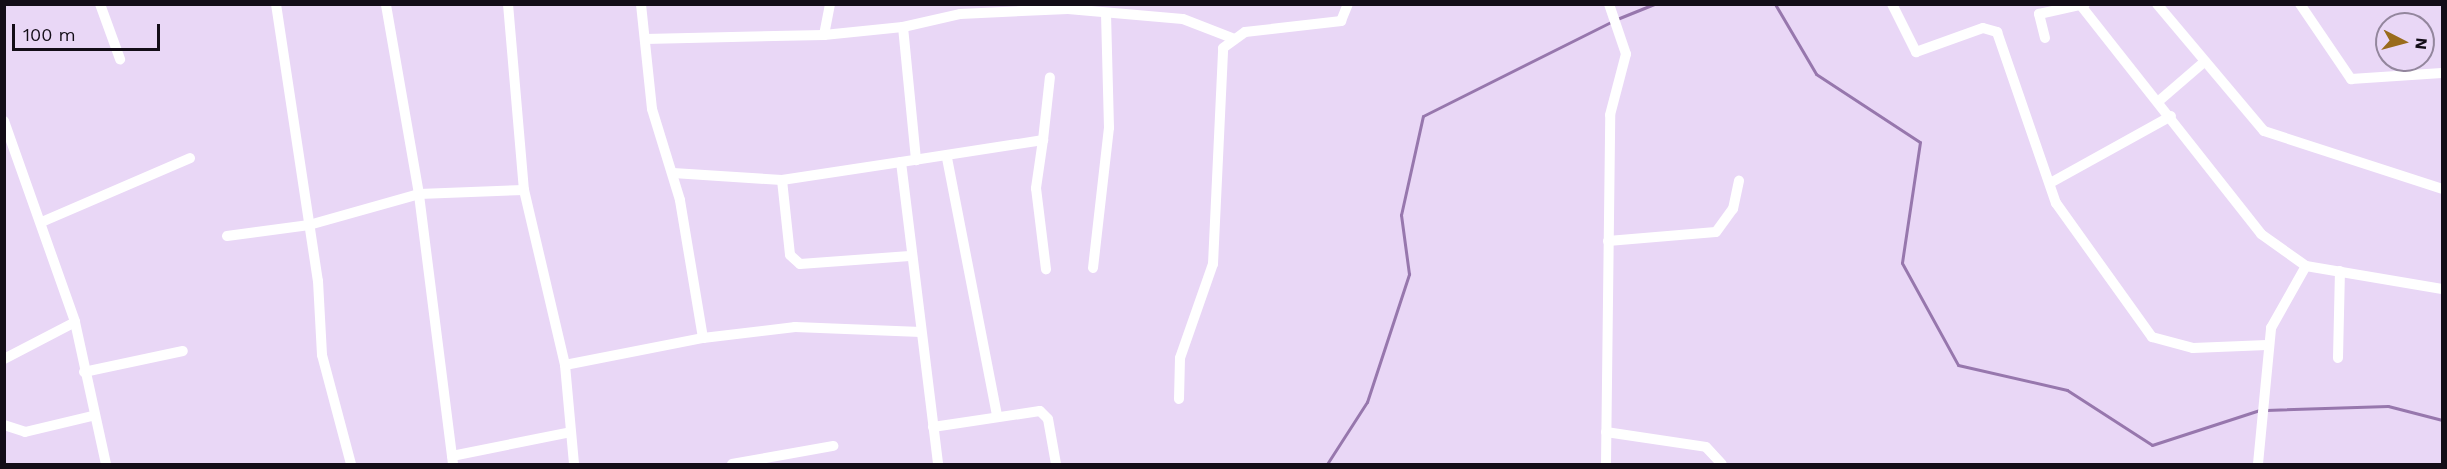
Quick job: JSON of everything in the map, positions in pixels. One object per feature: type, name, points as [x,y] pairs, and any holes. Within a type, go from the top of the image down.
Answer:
[{"type":"street","points":[[100,4],[120,59]]},
{"type":"street","points":[[276,4],[309,225],[322,355],[351,465]]},
{"type":"street","points":[[386,4],[419,194],[453,460],[571,432]]},
{"type":"street","points":[[508,4],[524,190],[564,365],[574,465]]},
{"type":"street","points":[[641,4],[652,109],[673,173],[703,338]]},
{"type":"street","points":[[824,35],[830,4]]},
{"type":"street","points":[[1179,399],[1180,358],[1213,264],[1218,62],[1232,38],[1245,32],[1341,21],[1348,4]]},
{"type":"street","points":[[1606,465],[1610,115],[1626,54],[1609,4]]},
{"type":"street","points":[[1892,4],[1916,52],[1983,28],[1997,32],[2052,182],[2056,203],[2152,337],[2193,348],[2268,345]]},
{"type":"street","points":[[2157,4],[2251,121],[2276,138],[2442,189]]},
{"type":"street","points":[[2300,4],[2351,79],[2442,73]]},
{"type":"street","points":[[2045,38],[2039,14],[2084,6],[2160,100],[2261,234],[2306,266],[2442,289]]},
{"type":"street","points":[[645,39],[824,35],[903,27],[959,9],[1068,9],[1183,20],[1232,38]]},
{"type":"street","points":[[1093,268],[1109,128],[1106,14]]},
{"type":"street","points":[[903,27],[916,160]]},
{"type":"street","points":[[2160,100],[2203,63]]},
{"type":"street","points":[[1046,269],[1036,188],[1050,77]]},
{"type":"street","points":[[2052,182],[2171,116]]},
{"type":"street","points":[[4,122],[44,220],[75,322],[92,416],[106,465]]},
{"type":"street","points":[[673,173],[782,180],[901,162],[947,158],[980,146],[1043,140]]},
{"type":"street","points":[[44,220],[190,158]]},
{"type":"street","points":[[947,158],[998,415]]},
{"type":"street","points":[[901,162],[910,256],[938,465]]},
{"type":"street","points":[[782,180],[790,255],[800,264],[910,256]]},
{"type":"street","points":[[1608,241],[1716,232],[1733,209],[1739,181]]},
{"type":"street","points":[[227,236],[309,225],[419,194],[524,190]]},
{"type":"street","points":[[2258,465],[2268,345],[2277,315],[2306,266]]},
{"type":"street","points":[[2337,358],[2340,271]]},
{"type":"street","points":[[4,358],[75,322]]},
{"type":"street","points":[[564,365],[703,338],[795,327],[921,332]]},
{"type":"street","points":[[84,372],[183,351]]},
{"type":"street","points":[[933,427],[998,415],[1046,415],[1056,465]]},
{"type":"street","points":[[4,425],[25,432],[92,416]]},
{"type":"street","points":[[1606,432],[1706,447],[1722,465]]},
{"type":"street","points":[[732,465],[833,446]]},
{"type":"waterway","points":[[1617,19],[1654,4]]},
{"type":"waterway","points":[[1775,4],[1816,74],[1920,142],[1902,263],[1958,365],[2067,390],[2152,445],[2260,410]]},
{"type":"waterway","points":[[1327,464],[1367,402],[1409,274],[1401,215],[1423,116],[1611,22]]},
{"type":"waterway","points":[[2266,410],[2388,406],[2442,420]]}]
